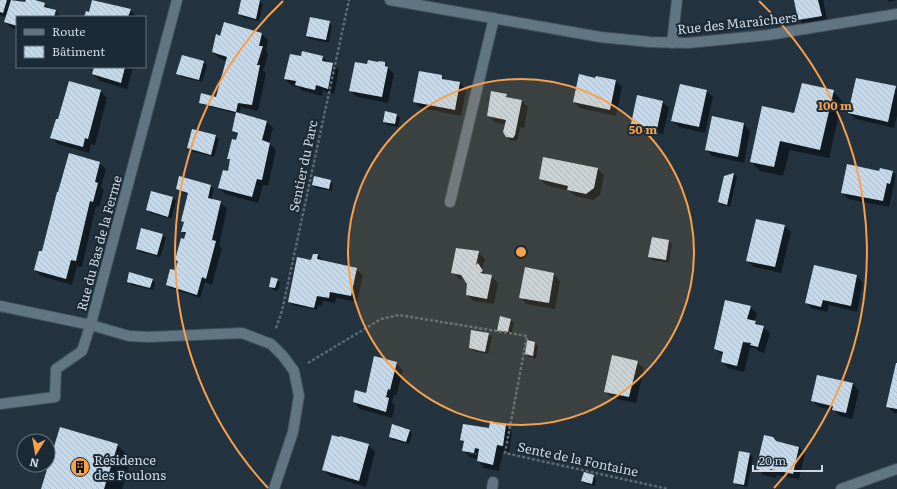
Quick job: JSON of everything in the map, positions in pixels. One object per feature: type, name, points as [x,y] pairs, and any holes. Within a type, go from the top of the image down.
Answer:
[{"type":"street","name":"Rue du Bas de la Ferme","points":[[177,0],[91,325],[129,336],[142,337],[242,333],[271,344],[283,356],[294,371],[299,396],[292,432],[274,489]]},
{"type":"street","name":"Rue des Maraîchers","points":[[390,0],[600,37],[672,43],[688,43],[768,34],[897,14]]},
{"type":"street","points":[[672,43],[677,0]]},
{"type":"street","points":[[450,202],[494,18]]},
{"type":"street","points":[[0,306],[91,325],[82,351],[56,369],[55,397],[0,404]]},
{"type":"street","points":[[841,489],[897,469]]},
{"type":"path","name":"Sentier du Parc","points":[[276,330],[282,312],[349,0]]},
{"type":"path","name":"Sente de la Fontaine","points":[[302,366],[381,319],[399,315],[526,336],[504,453],[668,489]]},
{"type":"building","points":[[0,0],[7,0],[3,13],[0,12]]},
{"type":"building","points":[[11,0],[25,2],[26,0],[35,0],[45,3],[44,7],[56,10],[54,16],[16,16],[16,26],[4,22]]},
{"type":"building","points":[[92,0],[131,9],[128,16],[84,16],[86,11],[89,12]]},
{"type":"building","points":[[241,0],[260,0],[256,19],[238,14]]},
{"type":"building","points":[[794,0],[818,0],[822,16],[798,20]]},
{"type":"building","points":[[310,17],[330,21],[326,40],[306,36]]},
{"type":"building","points":[[224,22],[262,33],[259,46],[263,46],[257,65],[260,65],[252,105],[238,103],[236,112],[199,103],[201,93],[216,97],[227,57],[212,52],[216,34],[220,36]]},
{"type":"building","points":[[302,51],[323,56],[322,61],[333,63],[328,89],[316,85],[315,90],[306,88],[295,85],[296,81],[284,79],[290,54],[301,56]]},
{"type":"building","points":[[182,55],[204,61],[199,80],[176,74]]},
{"type":"building","points":[[368,60],[385,62],[385,66],[388,67],[382,97],[349,91],[355,62],[367,64]]},
{"type":"building","points":[[94,68],[125,68],[121,83],[92,74]]},
{"type":"building","points":[[419,71],[442,75],[442,79],[460,82],[455,110],[413,102]]},
{"type":"building","points":[[579,74],[595,78],[596,76],[616,80],[610,110],[573,102]]},
{"type":"building","points":[[856,78],[896,86],[888,122],[848,113]]},
{"type":"building","points":[[69,81],[101,90],[88,139],[85,138],[83,147],[50,138],[56,119],[58,119]]},
{"type":"building","points":[[802,83],[834,90],[820,150],[780,141],[774,167],[750,162],[762,106],[794,113]]},
{"type":"building","points":[[680,84],[707,90],[699,127],[671,121]]},
{"type":"building","points":[[491,91],[507,94],[506,97],[522,100],[515,135],[513,138],[506,137],[503,132],[506,120],[487,116]]},
{"type":"building","points":[[637,95],[663,101],[657,129],[631,124]]},
{"type":"building","points":[[385,111],[397,114],[395,124],[383,122]]},
{"type":"building","points":[[236,112],[267,121],[262,140],[270,143],[262,180],[257,179],[252,197],[218,188],[223,170],[228,171],[230,159],[227,159],[232,139],[236,140],[238,133],[232,131]]},
{"type":"building","points":[[712,116],[744,123],[738,157],[705,150]]},
{"type":"building","points":[[192,129],[216,135],[211,155],[187,148]]},
{"type":"building","points":[[69,153],[100,162],[95,182],[98,183],[93,202],[90,201],[76,261],[71,260],[66,279],[34,270],[39,251],[42,251],[57,192]]},
{"type":"building","points":[[543,157],[598,168],[594,188],[586,194],[567,190],[568,186],[539,179]]},
{"type":"building","points":[[847,164],[879,171],[880,168],[893,171],[890,184],[887,183],[883,201],[841,193]]},
{"type":"building","points":[[734,173],[727,205],[718,202],[724,176]]},
{"type":"building","points":[[179,176],[211,185],[208,198],[221,201],[212,240],[216,241],[206,279],[202,277],[197,295],[166,285],[170,269],[175,270],[178,261],[175,260],[181,238],[184,239],[186,232],[181,232],[184,222],[181,221],[188,193],[176,189]]},
{"type":"building","points":[[314,176],[331,180],[329,189],[312,185]]},
{"type":"building","points":[[151,191],[173,197],[168,217],[146,210]]},
{"type":"building","points":[[756,219],[785,225],[775,267],[746,261]]},
{"type":"building","points":[[141,228],[163,234],[157,255],[136,249]]},
{"type":"building","points":[[652,237],[669,240],[666,260],[648,257]]},
{"type":"building","points":[[456,248],[479,251],[476,265],[478,263],[483,271],[480,273],[492,275],[487,299],[466,295],[467,284],[461,275],[451,273]]},
{"type":"building","points":[[313,254],[318,254],[317,259],[357,268],[351,296],[330,292],[329,298],[317,296],[314,308],[288,302],[297,257],[311,260]]},
{"type":"building","points":[[814,265],[857,275],[851,306],[823,300],[821,307],[805,303]]},
{"type":"building","points":[[525,267],[554,273],[549,303],[519,298]]},
{"type":"building","points":[[129,272],[153,279],[150,288],[127,282]]},
{"type":"building","points":[[271,277],[278,279],[275,288],[269,287]]},
{"type":"building","points":[[725,300],[751,306],[747,319],[756,321],[755,324],[764,326],[758,347],[750,345],[751,343],[743,342],[737,366],[721,362],[723,352],[714,349]]},
{"type":"building","points":[[500,316],[511,319],[508,332],[497,331]]},
{"type":"building","points":[[471,330],[489,333],[485,352],[469,348]]},
{"type":"building","points":[[527,340],[535,342],[533,356],[525,354]]},
{"type":"building","points":[[612,355],[638,361],[629,397],[604,392]]},
{"type":"building","points":[[374,356],[397,362],[390,390],[388,389],[386,397],[389,398],[386,412],[353,402],[355,390],[366,393]]},
{"type":"building","points":[[897,363],[897,409],[886,407]]},
{"type":"building","points":[[817,375],[853,383],[846,413],[832,410],[833,406],[811,401]]},
{"type":"building","points":[[490,421],[506,425],[503,446],[497,445],[493,465],[477,461],[479,449],[475,448],[474,453],[462,451],[464,441],[460,440],[463,424],[489,428]]},
{"type":"building","points":[[392,424],[410,430],[406,442],[389,437]]},
{"type":"building","name":"Résidence des Foulons","points":[[60,427],[118,444],[104,489],[41,489],[46,473],[56,473],[56,440]]},
{"type":"building","points":[[332,435],[369,444],[359,481],[322,470]]},
{"type":"building","points":[[764,435],[773,437],[776,441],[799,447],[793,474],[770,469],[770,472],[756,469]]},
{"type":"building","points":[[739,451],[750,453],[744,485],[733,483]]},
{"type":"building","points":[[584,472],[594,475],[592,484],[581,481]]},
{"type":"place","name":"Résidence des Foulons","points":[[80,467]]}]
